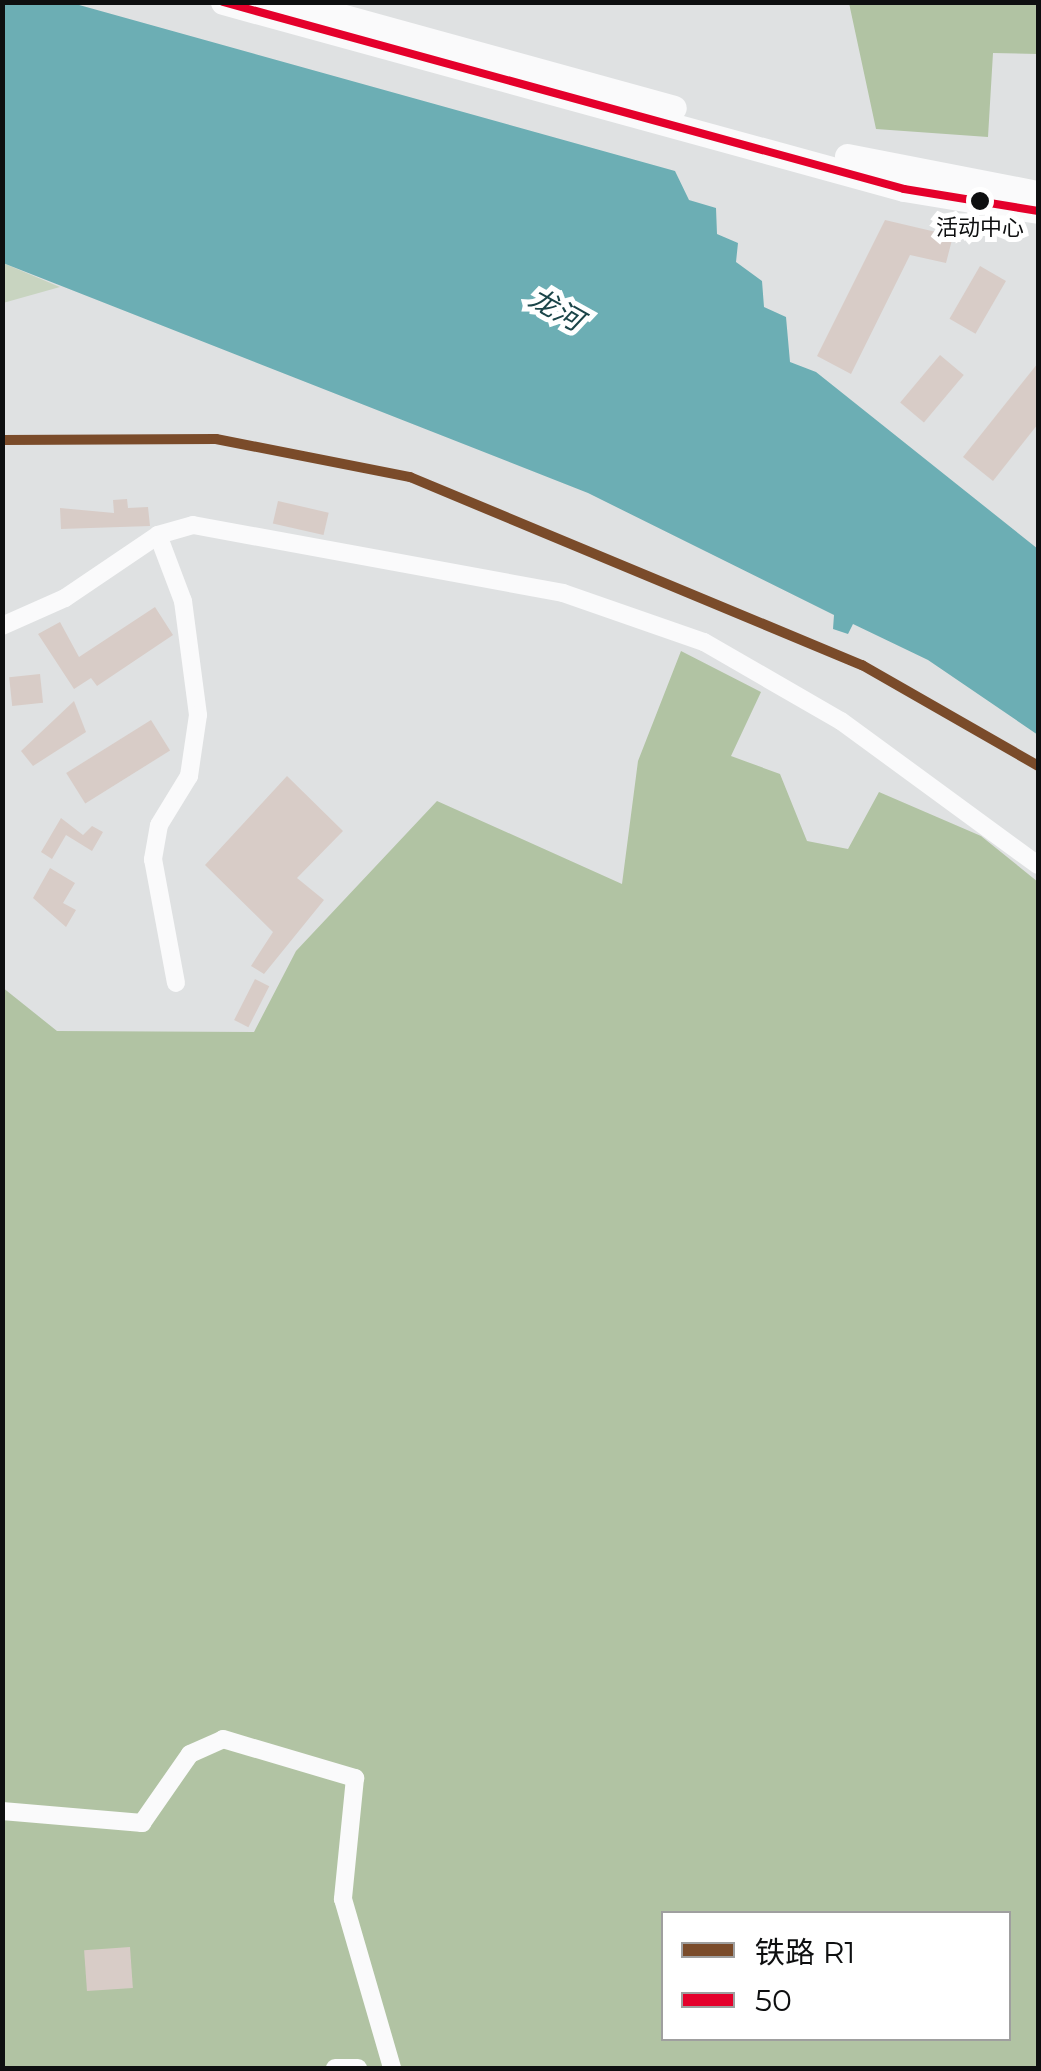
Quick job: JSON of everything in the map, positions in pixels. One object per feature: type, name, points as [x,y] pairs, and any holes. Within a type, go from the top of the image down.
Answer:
[{"type":"main road","points":[[223,2],[885,184],[1038,211]]},
{"type":"main road","points":[[290,2],[870,162],[1038,193]]},
{"type":"street","points":[[2,626],[65,598],[158,535],[193,525],[633,610],[840,721],[1038,864]]},
{"type":"street","points":[[158,535],[183,601],[198,715],[189,776],[159,825],[153,859],[176,983]]},
{"type":"street","points":[[2,1811],[142,1824],[190,1754],[223,1739],[355,1778],[343,1899],[392,2068]]},
{"type":"street","points":[[335,2068],[358,2068]]},
{"type":"green space","points":[[849,3],[1038,3],[1038,54],[993,53],[988,137],[876,129]]},
{"type":"green space","points":[[3,263],[60,287],[3,303]]},
{"type":"green space","points":[[681,651],[761,692],[731,756],[780,774],[807,841],[848,849],[879,792],[981,836],[1038,882],[1038,2068],[3,2068],[2,987],[57,1031],[254,1032],[296,951],[437,801],[622,884],[638,761]]},
{"type":"water","name":"龙河","points":[[2,3],[72,3],[675,171],[689,200],[716,208],[717,234],[738,243],[736,262],[762,281],[764,307],[786,317],[790,362],[816,372],[1038,549],[1038,735],[928,660],[853,624],[848,634],[833,629],[834,615],[588,493],[3,263]]},
{"type":"building","points":[[885,220],[953,236],[946,263],[910,255],[851,374],[817,356]]},
{"type":"building","points":[[980,266],[1006,281],[975,334],[950,319]]},
{"type":"building","points":[[940,355],[964,375],[924,422],[900,402]]},
{"type":"building","points":[[1038,363],[1038,424],[993,481],[963,457]]},
{"type":"building","points":[[127,499],[128,508],[148,507],[150,526],[61,529],[60,508],[114,513],[113,500]]},
{"type":"building","points":[[278,501],[329,513],[323,535],[273,523]]},
{"type":"building","points":[[155,607],[173,635],[97,686],[91,678],[74,689],[38,634],[60,622],[79,657]]},
{"type":"building","points":[[40,674],[43,703],[12,706],[9,677]]},
{"type":"building","points":[[74,701],[86,732],[33,766],[21,751]]},
{"type":"building","points":[[151,720],[170,751],[85,804],[66,773]]},
{"type":"building","points":[[287,776],[343,831],[297,878],[324,900],[264,974],[251,966],[273,932],[205,865]]},
{"type":"building","points":[[61,818],[83,835],[92,826],[103,832],[92,851],[66,835],[52,859],[41,852]]},
{"type":"building","points":[[50,868],[75,883],[63,903],[76,910],[66,927],[33,898]]},
{"type":"building","points":[[255,979],[269,986],[248,1027],[234,1020]]},
{"type":"building","points":[[130,1947],[133,1988],[87,1991],[84,1950]]},
{"type":"rail line","name":"R1","points":[[2,440],[216,439],[410,477],[862,665],[1038,766]]},
{"type":"transit line","name":"50","points":[[223,2],[904,189],[1038,211]]},
{"type":"place","name":"活动中心","points":[[980,201]]}]
